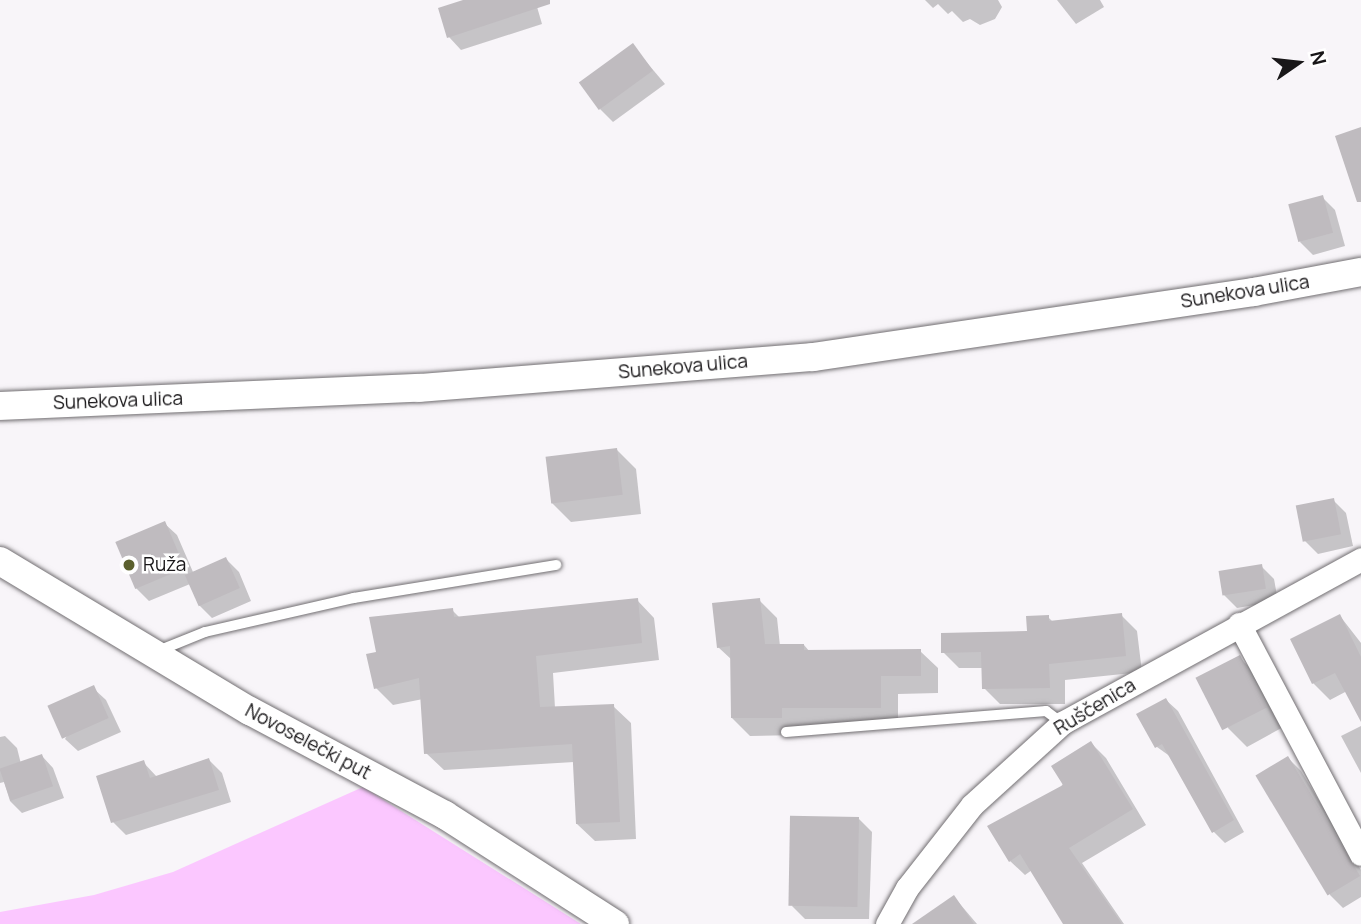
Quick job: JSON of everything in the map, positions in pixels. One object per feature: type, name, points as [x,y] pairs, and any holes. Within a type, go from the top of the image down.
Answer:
[{"type":"street","name":"Sunekova ulica","points":[[0,406],[419,388],[813,357],[1254,292],[1361,272]]},
{"type":"street","name":"Ruščenica","points":[[887,924],[907,887],[972,805],[1062,723],[1238,624],[1361,559]]},
{"type":"street","name":"Novoselečki put","points":[[0,561],[250,711],[445,816],[615,924]]},
{"type":"street","points":[[1238,624],[1361,854]]},
{"type":"lane","points":[[153,653],[205,632],[354,598],[556,565]]},
{"type":"lane","points":[[786,732],[1046,711],[1062,723]]},
{"type":"shaded area","points":[[363,787],[581,924],[0,924],[0,912],[94,895],[173,872]]},
{"type":"building","points":[[463,0],[550,0],[550,4],[447,38],[438,8]]},
{"type":"building","points":[[633,43],[653,71],[599,110],[579,82]]},
{"type":"building","points":[[1361,127],[1361,202],[1357,202],[1335,136]]},
{"type":"building","points":[[1323,195],[1333,233],[1298,242],[1288,204]]},
{"type":"building","points":[[617,448],[623,495],[551,503],[546,457]]},
{"type":"building","points":[[1334,498],[1341,534],[1303,542],[1296,505]]},
{"type":"building","points":[[165,521],[185,568],[135,589],[115,542]]},
{"type":"building","points":[[226,557],[240,588],[199,606],[185,575]]},
{"type":"building","points":[[1262,564],[1266,589],[1222,596],[1219,571]]},
{"type":"building","points":[[638,598],[642,643],[536,656],[540,707],[614,704],[620,822],[576,824],[572,744],[424,754],[419,678],[374,689],[366,654],[376,652],[369,617],[453,608],[454,617]]},
{"type":"building","points":[[760,598],[765,644],[804,644],[804,650],[921,649],[921,676],[881,676],[881,708],[782,708],[782,718],[731,718],[730,646],[717,648],[712,603]]},
{"type":"building","points":[[1122,613],[1126,656],[1049,664],[1050,688],[982,689],[981,652],[941,653],[941,633],[1027,631],[1026,616],[1049,615],[1049,621]]},
{"type":"building","points":[[1340,614],[1361,657],[1361,722],[1335,673],[1312,684],[1290,639]]},
{"type":"building","points":[[1240,655],[1267,708],[1222,730],[1195,678]]},
{"type":"building","points":[[94,685],[109,718],[62,739],[47,706]]},
{"type":"building","points":[[1166,698],[1234,820],[1212,833],[1162,744],[1155,748],[1136,714]]},
{"type":"building","points":[[1091,741],[1133,809],[1069,848],[1122,924],[1063,924],[1020,854],[1009,862],[987,826],[1063,785],[1051,766]]},
{"type":"building","points":[[42,754],[53,786],[11,801],[0,768]]},
{"type":"building","points":[[1288,756],[1360,876],[1328,896],[1255,776]]},
{"type":"building","points":[[209,758],[219,790],[111,823],[96,776],[144,760],[150,778]]},
{"type":"building","points":[[790,816],[859,817],[857,907],[788,906]]},
{"type":"building","points":[[954,895],[974,924],[912,924]]},
{"type":"place","name":"Ruža","points":[[129,565]]}]
